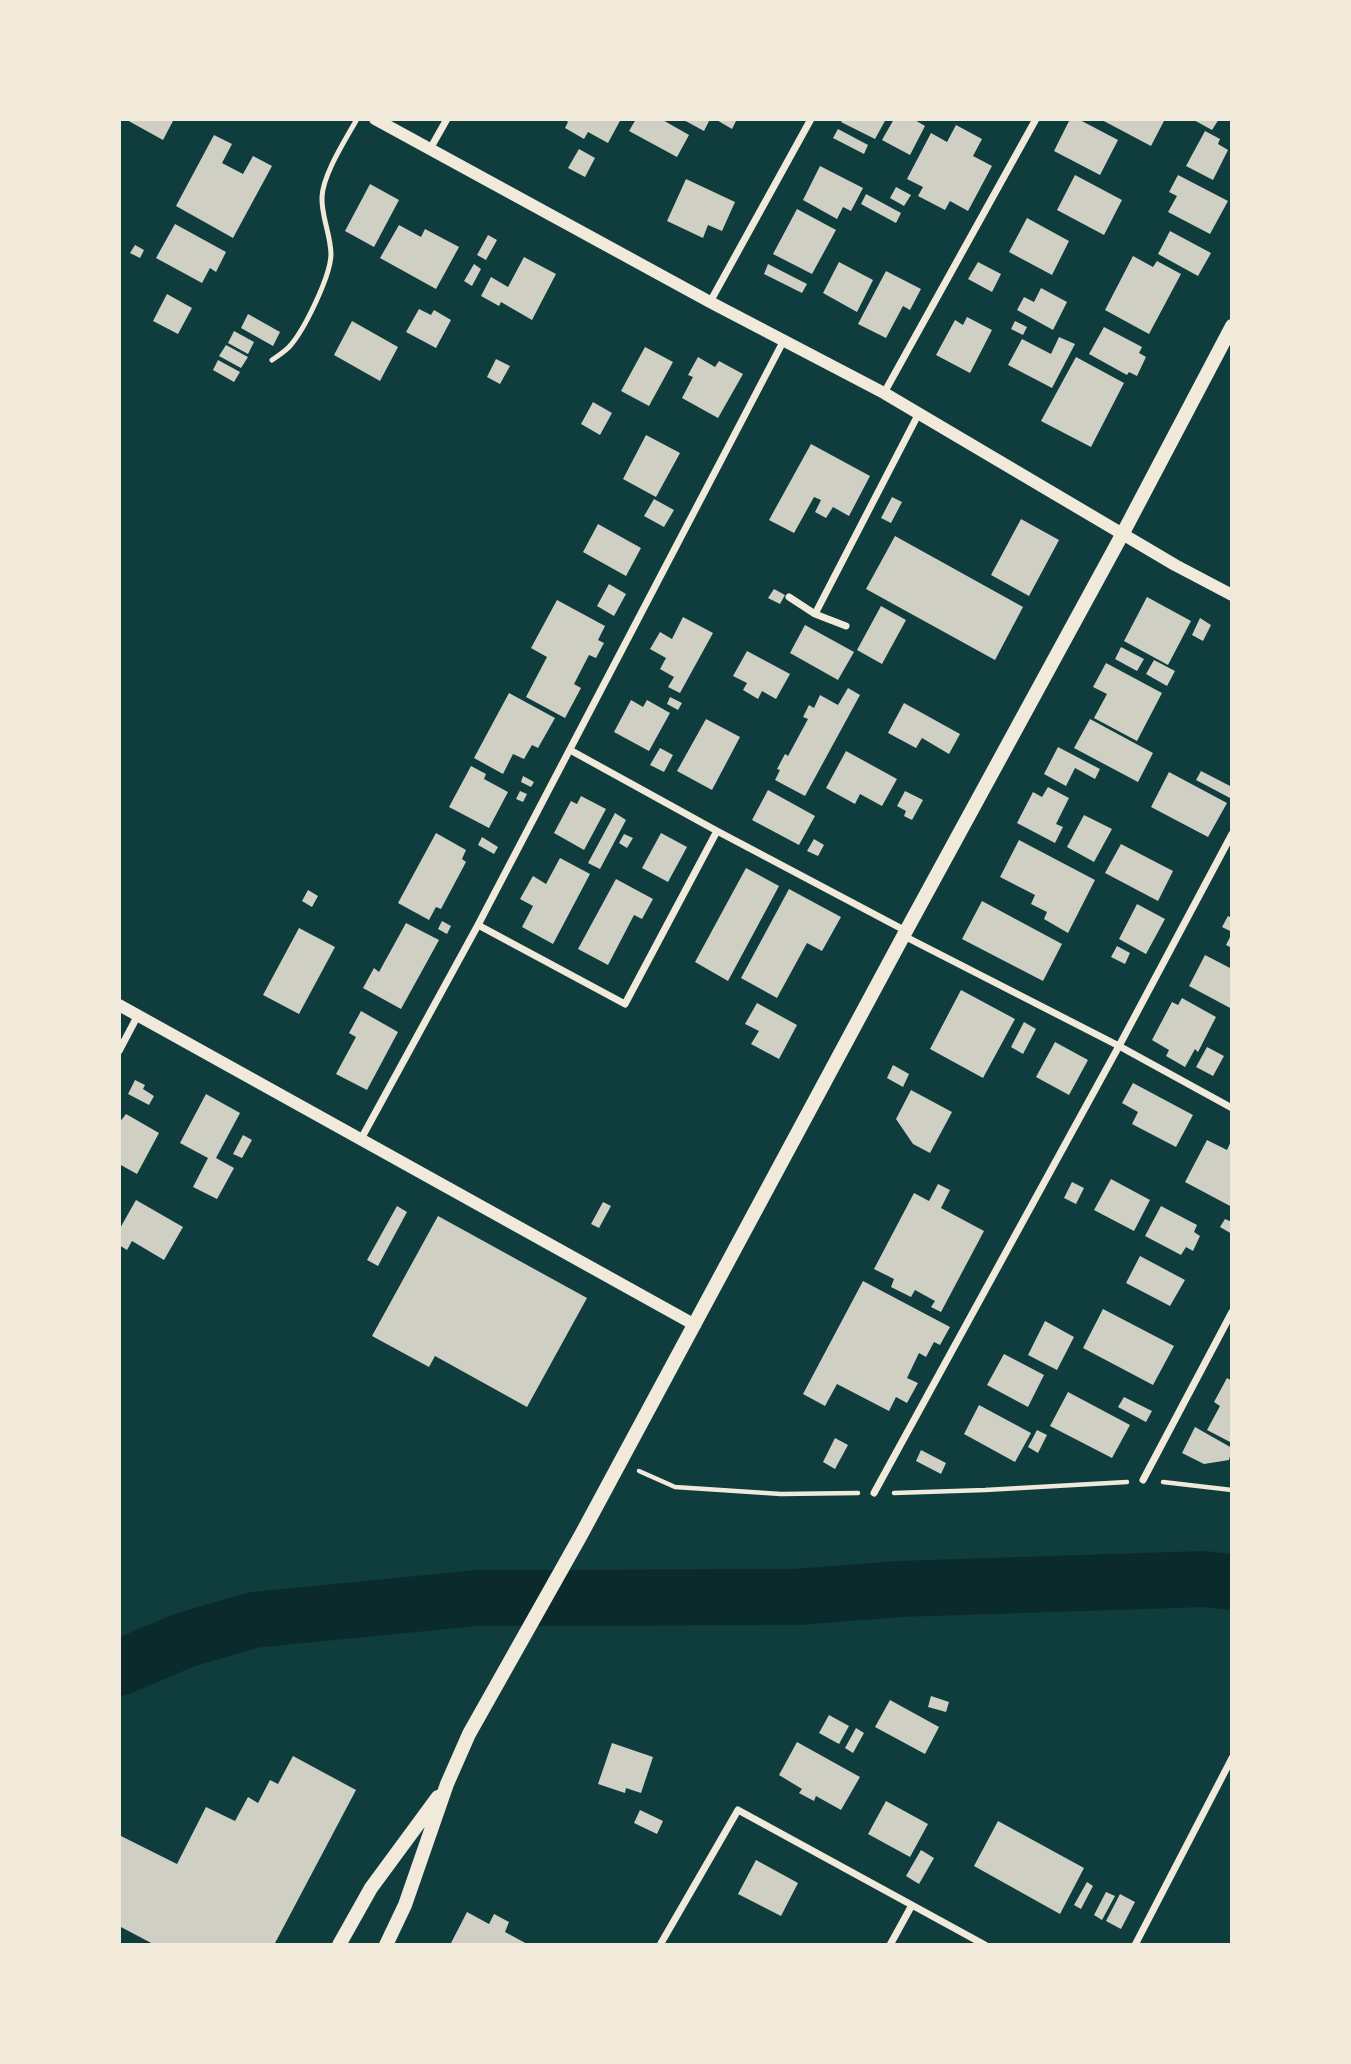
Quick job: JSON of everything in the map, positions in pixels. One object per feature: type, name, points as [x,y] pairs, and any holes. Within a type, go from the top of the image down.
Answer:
[{"type":"main road","points":[[386,1945],[405,1905],[447,1784],[469,1734],[695,1325],[1232,326]]},
{"type":"main road","points":[[339,1945],[371,1888],[447,1784]]},
{"type":"street","points":[[375,119],[710,302],[884,393],[1232,595]]},
{"type":"street","points":[[430,149],[447,119]]},
{"type":"street","points":[[710,302],[811,119]]},
{"type":"street","points":[[884,393],[1036,119]]},
{"type":"street","points":[[361,1139],[478,925],[784,340]]},
{"type":"street","points":[[815,614],[919,413]]},
{"type":"street","points":[[789,597],[815,614],[846,626]]},
{"type":"street","points":[[570,750],[1232,1108]]},
{"type":"street","points":[[478,925],[625,1004],[717,831]]},
{"type":"street","points":[[874,1493],[1232,834]]},
{"type":"street","points":[[119,1005],[695,1325]]},
{"type":"street","points":[[119,1051],[138,1015]]},
{"type":"street","points":[[1143,1480],[1232,1312]]},
{"type":"street","points":[[1135,1945],[1232,1758]]},
{"type":"street","points":[[660,1945],[738,1810],[985,1945]]},
{"type":"street","points":[[890,1945],[912,1905]]},
{"type":"lane","points":[[272,360],[290,346],[311,312],[326,275],[331,256],[322,196],[327,177],[358,119]]},
{"type":"path","points":[[620,1463],[675,1487],[781,1493],[985,1490],[1143,1480],[1232,1490]]},
{"type":"building","points":[[125,119],[174,119],[163,140]]},
{"type":"building","points":[[564,119],[621,119],[608,143],[588,132],[584,139],[565,128],[568,122]]},
{"type":"building","points":[[636,119],[661,119],[689,135],[677,157],[629,131]]},
{"type":"building","points":[[682,119],[710,119],[704,131]]},
{"type":"building","points":[[715,119],[737,119],[732,129]]},
{"type":"building","points":[[843,119],[886,119],[875,139],[841,122]]},
{"type":"building","points":[[894,119],[913,119],[925,126],[910,155],[882,140]]},
{"type":"building","points":[[1070,119],[1078,119],[1118,140],[1100,175],[1054,151]]},
{"type":"building","points":[[1100,119],[1165,119],[1151,146]]},
{"type":"building","points":[[1192,119],[1219,119],[1212,130]]},
{"type":"building","points":[[956,125],[982,139],[973,156],[992,166],[968,211],[950,201],[945,210],[918,196],[923,187],[907,179],[931,133],[947,142]]},
{"type":"building","points":[[838,129],[868,145],[864,154],[833,138]]},
{"type":"building","points":[[1205,131],[1220,139],[1218,144],[1228,150],[1213,180],[1186,166]]},
{"type":"building","points":[[214,135],[232,144],[222,163],[243,174],[253,156],[272,166],[233,238],[176,206]]},
{"type":"building","points":[[579,149],[595,158],[585,177],[568,168]]},
{"type":"building","points":[[820,166],[863,188],[851,211],[843,207],[837,219],[803,200]]},
{"type":"building","points":[[1075,175],[1122,200],[1104,235],[1057,210]]},
{"type":"building","points":[[1178,175],[1228,201],[1210,234],[1168,212],[1177,196],[1169,192]]},
{"type":"building","points":[[686,179],[735,202],[722,231],[708,225],[703,238],[667,221]]},
{"type":"building","points":[[370,184],[399,200],[374,247],[345,231]]},
{"type":"building","points":[[896,187],[911,195],[904,206],[890,198]]},
{"type":"building","points":[[866,194],[901,213],[896,223],[861,204]]},
{"type":"building","points":[[797,209],[836,230],[812,274],[773,254]]},
{"type":"building","points":[[1027,218],[1069,241],[1052,275],[1009,252]]},
{"type":"building","points":[[175,224],[226,252],[216,272],[210,268],[202,283],[156,258]]},
{"type":"building","points":[[399,225],[421,237],[425,229],[459,247],[436,289],[380,258]]},
{"type":"building","points":[[1170,231],[1211,253],[1198,276],[1158,254]]},
{"type":"building","points":[[488,235],[497,240],[486,260],[477,255]]},
{"type":"building","points":[[135,245],[144,250],[140,258],[130,253]]},
{"type":"building","points":[[1133,256],[1153,267],[1157,261],[1181,274],[1149,334],[1105,310]]},
{"type":"building","points":[[524,257],[556,274],[532,320],[501,302],[499,306],[481,296],[491,277],[508,287]]},
{"type":"building","points":[[839,262],[873,280],[857,312],[823,293]]},
{"type":"building","points":[[978,262],[1001,274],[992,292],[968,279]]},
{"type":"building","points":[[474,264],[481,269],[472,286],[464,281]]},
{"type":"building","points":[[768,264],[807,284],[802,293],[764,274]]},
{"type":"building","points":[[886,271],[921,289],[910,310],[903,306],[886,338],[858,324]]},
{"type":"building","points":[[1041,288],[1067,302],[1053,330],[1017,310],[1024,297],[1034,302]]},
{"type":"building","points":[[167,294],[192,308],[178,334],[153,321]]},
{"type":"building","points":[[419,309],[431,315],[434,310],[451,320],[436,348],[406,332]]},
{"type":"building","points":[[248,314],[280,332],[273,346],[241,328]]},
{"type":"building","points":[[967,317],[992,330],[970,373],[936,355],[955,320],[963,325]]},
{"type":"building","points":[[352,321],[398,347],[380,381],[334,355]]},
{"type":"building","points":[[1015,321],[1027,327],[1023,335],[1011,329]]},
{"type":"building","points":[[1104,327],[1142,347],[1139,353],[1146,357],[1137,376],[1129,372],[1127,375],[1089,354]]},
{"type":"building","points":[[234,331],[254,342],[248,354],[228,343]]},
{"type":"building","points":[[1059,337],[1075,344],[1052,388],[1008,365],[1022,339],[1051,354]]},
{"type":"building","points":[[226,345],[248,357],[241,368],[219,356]]},
{"type":"building","points":[[645,347],[673,362],[649,406],[621,391]]},
{"type":"building","points":[[698,357],[715,367],[719,361],[743,374],[718,418],[682,398],[693,377],[688,375]]},
{"type":"building","points":[[1076,357],[1124,383],[1091,447],[1041,421]]},
{"type":"building","points":[[496,359],[510,366],[500,384],[487,377]]},
{"type":"building","points":[[218,360],[240,372],[234,382],[213,370]]},
{"type":"building","points":[[593,402],[612,413],[600,435],[581,424]]},
{"type":"building","points":[[646,435],[680,453],[656,497],[623,479]]},
{"type":"building","points":[[811,444],[870,476],[849,516],[833,507],[826,518],[815,512],[821,500],[814,497],[794,533],[769,520]]},
{"type":"building","points":[[892,497],[902,502],[891,523],[881,518]]},
{"type":"building","points":[[654,499],[674,510],[664,527],[644,516]]},
{"type":"building","points":[[1021,519],[1059,540],[1029,596],[991,575]]},
{"type":"building","points":[[598,524],[641,548],[626,576],[583,552]]},
{"type":"building","points":[[895,536],[1023,607],[995,660],[866,589]]},
{"type":"building","points":[[609,584],[626,594],[614,616],[597,606]]},
{"type":"building","points":[[774,589],[785,595],[780,604],[768,598]]},
{"type":"building","points":[[1147,597],[1191,621],[1168,665],[1124,641]]},
{"type":"building","points":[[557,600],[605,626],[598,640],[604,643],[596,658],[589,655],[574,684],[581,688],[565,718],[526,697],[547,657],[531,648]]},
{"type":"building","points":[[881,606],[906,620],[882,664],[857,650]]},
{"type":"building","points":[[683,617],[713,633],[680,693],[668,687],[674,677],[660,669],[666,658],[650,649],[660,632],[672,639]]},
{"type":"building","points":[[1200,618],[1211,625],[1203,641],[1192,635]]},
{"type":"building","points":[[805,625],[854,652],[838,680],[790,653]]},
{"type":"building","points":[[1121,647],[1144,659],[1137,671],[1115,659]]},
{"type":"building","points":[[747,651],[790,674],[776,699],[762,691],[758,699],[743,690],[747,683],[733,676]]},
{"type":"building","points":[[1154,660],[1175,671],[1167,686],[1146,674]]},
{"type":"building","points":[[1106,663],[1162,693],[1137,741],[1094,718],[1107,694],[1093,687]]},
{"type":"building","points":[[848,688],[860,695],[805,796],[775,780],[785,754],[788,756],[808,719],[803,717],[809,705],[814,708],[820,695],[838,705]]},
{"type":"building","points":[[509,693],[555,718],[538,748],[532,745],[524,759],[513,754],[503,774],[474,758]]},
{"type":"building","points":[[670,697],[682,703],[678,710],[667,704]]},
{"type":"building","points":[[631,700],[643,707],[647,700],[670,713],[649,751],[614,732]]},
{"type":"building","points":[[904,703],[960,734],[949,754],[922,738],[916,748],[888,733]]},
{"type":"building","points":[[706,719],[740,737],[712,790],[677,771]]},
{"type":"building","points":[[1090,719],[1153,753],[1138,782],[1074,748]]},
{"type":"building","points":[[1058,747],[1100,769],[1095,779],[1075,768],[1066,786],[1044,774]]},
{"type":"building","points":[[660,748],[673,755],[664,772],[650,765]]},
{"type":"building","points":[[846,751],[897,779],[882,806],[860,794],[855,804],[826,788]]},
{"type":"building","points":[[471,766],[486,774],[484,779],[508,792],[489,828],[449,807]]},
{"type":"building","points":[[1201,771],[1232,787],[1230,798],[1196,780]]},
{"type":"building","points":[[1169,772],[1227,803],[1208,837],[1151,807]]},
{"type":"building","points":[[523,776],[534,782],[531,787],[521,782]]},
{"type":"building","points":[[1048,787],[1069,798],[1056,824],[1063,827],[1055,843],[1017,823],[1033,792],[1042,797]]},
{"type":"building","points":[[768,790],[815,816],[799,845],[752,820]]},
{"type":"building","points":[[520,791],[527,794],[523,802],[516,799]]},
{"type":"building","points":[[905,791],[923,800],[912,820],[904,816],[906,811],[897,806]]},
{"type":"building","points":[[581,796],[606,809],[584,850],[554,833],[571,801],[577,804]]},
{"type":"building","points":[[615,813],[626,820],[600,869],[588,863]]},
{"type":"building","points":[[1084,815],[1112,829],[1094,862],[1067,847]]},
{"type":"building","points":[[436,833],[466,850],[462,859],[466,862],[441,909],[436,907],[429,920],[398,903]]},
{"type":"building","points":[[661,833],[687,847],[668,882],[642,868]]},
{"type":"building","points":[[624,834],[633,838],[627,848],[619,843]]},
{"type":"building","points":[[482,837],[498,847],[494,854],[478,845]]},
{"type":"building","points":[[814,839],[824,845],[818,856],[807,851]]},
{"type":"building","points":[[1019,840],[1095,880],[1068,933],[1044,919],[1047,912],[1031,904],[1035,895],[1000,877]]},
{"type":"building","points":[[1121,844],[1173,871],[1158,901],[1105,873]]},
{"type":"building","points":[[560,858],[590,874],[553,944],[522,927],[533,906],[520,899],[533,876],[546,884]]},
{"type":"building","points":[[746,868],[779,886],[728,981],[695,962]]},
{"type":"building","points":[[616,879],[653,899],[642,919],[634,915],[608,965],[578,949]]},
{"type":"building","points":[[789,889],[841,917],[822,951],[807,943],[777,998],[741,978]]},
{"type":"building","points":[[308,890],[318,896],[312,907],[302,901]]},
{"type":"building","points":[[982,901],[1062,944],[1043,981],[962,939]]},
{"type":"building","points":[[1137,904],[1165,919],[1146,954],[1119,939]]},
{"type":"building","points":[[1228,916],[1232,918],[1232,932],[1222,927]]},
{"type":"building","points":[[442,921],[451,926],[447,934],[438,929]]},
{"type":"building","points":[[406,923],[439,940],[401,1009],[363,988],[374,968],[379,972]]},
{"type":"building","points":[[299,928],[335,947],[299,1014],[263,995]]},
{"type":"building","points":[[1232,933],[1232,948],[1226,945]]},
{"type":"building","points":[[1117,946],[1130,953],[1125,964],[1111,957]]},
{"type":"building","points":[[1205,955],[1232,969],[1232,1009],[1189,986]]},
{"type":"building","points":[[961,990],[1015,1019],[983,1078],[930,1049]]},
{"type":"building","points":[[1182,998],[1216,1017],[1198,1052],[1195,1049],[1185,1067],[1166,1056],[1169,1050],[1152,1040],[1172,1002],[1178,1005]]},
{"type":"building","points":[[757,1003],[797,1025],[779,1059],[751,1044],[759,1031],[745,1024]]},
{"type":"building","points":[[361,1011],[398,1032],[367,1090],[336,1074],[356,1037],[349,1033]]},
{"type":"building","points":[[1024,1022],[1036,1029],[1023,1054],[1011,1047]]},
{"type":"building","points":[[1055,1042],[1088,1060],[1069,1095],[1036,1077]]},
{"type":"building","points":[[1207,1047],[1224,1056],[1213,1076],[1196,1067]]},
{"type":"building","points":[[893,1065],[909,1074],[903,1087],[887,1078]]},
{"type":"building","points":[[135,1080],[145,1085],[143,1089],[154,1096],[149,1105],[128,1094]]},
{"type":"building","points":[[1133,1083],[1193,1115],[1176,1147],[1132,1124],[1138,1112],[1122,1103]]},
{"type":"building","points":[[911,1090],[952,1112],[930,1153],[913,1144],[896,1119]]},
{"type":"building","points":[[206,1094],[240,1113],[216,1158],[234,1168],[217,1199],[193,1187],[208,1158],[180,1143]]},
{"type":"building","points":[[126,1114],[159,1133],[137,1174],[119,1164],[119,1123]]},
{"type":"building","points":[[243,1135],[252,1140],[242,1158],[233,1154]]},
{"type":"building","points":[[1232,1139],[1232,1207],[1185,1182],[1207,1140],[1227,1150]]},
{"type":"building","points":[[1111,1179],[1150,1200],[1134,1231],[1094,1210]]},
{"type":"building","points":[[1072,1182],[1084,1188],[1076,1204],[1064,1198]]},
{"type":"building","points":[[938,1184],[950,1190],[941,1208],[984,1231],[941,1312],[931,1307],[935,1301],[915,1290],[911,1297],[891,1287],[894,1279],[874,1269],[914,1193],[929,1201]]},
{"type":"building","points":[[136,1200],[183,1227],[164,1260],[132,1241],[127,1250],[119,1245],[119,1230]]},
{"type":"building","points":[[603,1202],[611,1206],[599,1228],[591,1224]]},
{"type":"building","points":[[397,1206],[407,1212],[378,1266],[367,1260]]},
{"type":"building","points":[[1161,1206],[1197,1225],[1194,1232],[1200,1236],[1193,1251],[1186,1247],[1181,1255],[1145,1236]]},
{"type":"building","points":[[438,1216],[587,1298],[527,1407],[435,1356],[429,1367],[372,1336]]},
{"type":"building","points":[[1225,1219],[1232,1222],[1232,1234],[1220,1227]]},
{"type":"building","points":[[1140,1256],[1185,1280],[1170,1306],[1126,1283]]},
{"type":"building","points":[[863,1281],[950,1327],[940,1345],[934,1342],[926,1357],[919,1353],[907,1378],[918,1383],[907,1403],[896,1397],[889,1411],[837,1384],[825,1406],[803,1394]]},
{"type":"building","points":[[1103,1309],[1174,1346],[1153,1385],[1083,1348]]},
{"type":"building","points":[[1045,1321],[1074,1337],[1057,1370],[1028,1355]]},
{"type":"building","points":[[1004,1354],[1044,1375],[1028,1407],[987,1385]]},
{"type":"building","points":[[1227,1378],[1232,1381],[1232,1443],[1207,1430],[1220,1406],[1214,1402]]},
{"type":"building","points":[[1068,1392],[1130,1425],[1112,1458],[1050,1426]]},
{"type":"building","points":[[1124,1397],[1152,1411],[1146,1422],[1118,1407]]},
{"type":"building","points":[[979,1405],[1031,1433],[1015,1462],[964,1434]]},
{"type":"building","points":[[1195,1427],[1232,1448],[1229,1460],[1204,1464],[1182,1453]]},
{"type":"building","points":[[1037,1430],[1047,1435],[1038,1453],[1028,1447]]},
{"type":"building","points":[[835,1438],[848,1445],[835,1469],[823,1462]]},
{"type":"building","points":[[921,1450],[946,1463],[941,1474],[916,1461]]},
{"type":"building","points":[[931,1696],[949,1702],[946,1712],[928,1707]]},
{"type":"building","points":[[890,1700],[939,1727],[925,1754],[875,1727]]},
{"type":"building","points":[[829,1715],[849,1726],[839,1744],[819,1733]]},
{"type":"building","points":[[856,1728],[864,1733],[853,1753],[845,1748]]},
{"type":"building","points":[[797,1742],[860,1777],[841,1810],[816,1796],[814,1801],[799,1793],[802,1789],[779,1775]]},
{"type":"building","points":[[612,1743],[653,1757],[641,1793],[626,1788],[625,1793],[598,1784]]},
{"type":"building","points":[[293,1756],[356,1790],[274,1945],[155,1945],[119,1926],[119,1835],[177,1864],[206,1807],[235,1821],[248,1797],[258,1803],[270,1780],[278,1784]]},
{"type":"building","points":[[886,1801],[928,1824],[910,1857],[868,1834]]},
{"type":"building","points":[[640,1810],[663,1821],[657,1834],[634,1823]]},
{"type":"building","points":[[998,1821],[1084,1868],[1060,1914],[974,1866]]},
{"type":"building","points":[[921,1850],[934,1858],[919,1884],[906,1876]]},
{"type":"building","points":[[756,1860],[798,1883],[781,1916],[738,1894]]},
{"type":"building","points":[[1087,1882],[1093,1886],[1081,1909],[1074,1905]]},
{"type":"building","points":[[1106,1892],[1115,1896],[1102,1920],[1094,1915]]},
{"type":"building","points":[[1120,1894],[1135,1902],[1121,1929],[1106,1921]]},
{"type":"building","points":[[467,1912],[489,1924],[494,1914],[509,1922],[505,1932],[529,1945],[450,1945]]},
{"type":"waterway","points":[[119,1668],[182,1641],[253,1620],[477,1598],[796,1597],[900,1589],[1204,1579],[1232,1582]]}]
